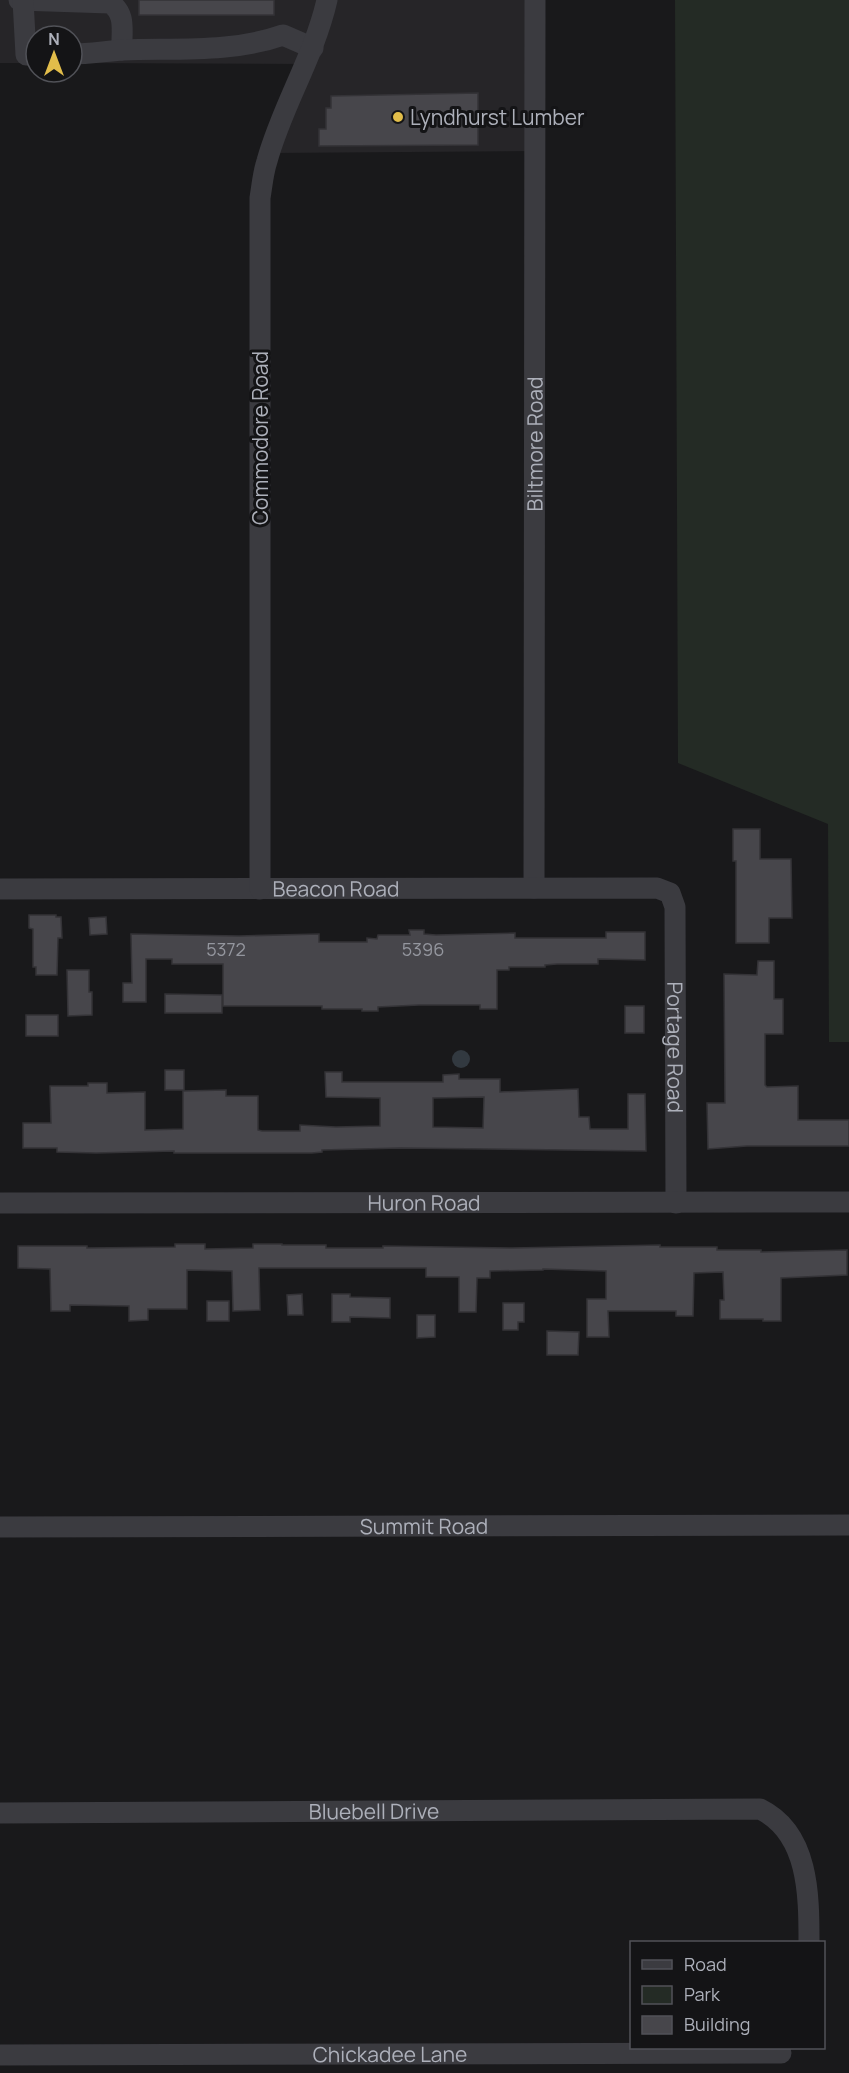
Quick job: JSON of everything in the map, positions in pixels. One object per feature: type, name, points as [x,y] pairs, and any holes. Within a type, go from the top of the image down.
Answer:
[{"type":"street","points":[[19,0],[110,3],[118,8],[122,16],[122,50]]},
{"type":"street","points":[[23,0],[24,24]]},
{"type":"street","name":"Commodore Road","points":[[260,889],[260,198],[266,162],[313,48],[327,0]]},
{"type":"street","name":"Biltmore Road","points":[[534,888],[535,0]]},
{"type":"street","points":[[84,53],[213,48],[264,41],[283,35],[313,48]]},
{"type":"street","name":"Beacon Road","points":[[0,889],[657,888],[670,893]]},
{"type":"street","name":"Portage Road","points":[[670,893],[675,906],[676,1203]]},
{"type":"street","name":"Huron Road","points":[[0,1203],[849,1202]]},
{"type":"street","name":"Summit Road","points":[[0,1527],[849,1525]]},
{"type":"street","name":"Bluebell Drive","points":[[0,1813],[760,1809],[773,1816],[787,1830],[797,1848],[808,1897],[809,1941]]},
{"type":"street","name":"Chickadee Lane","points":[[0,2055],[780,2058]]},
{"type":"shaded area","points":[[0,0],[535,0],[535,151],[270,153],[305,64],[84,63],[84,24],[24,24],[24,63],[0,63]]},
{"type":"shaded area","points":[[457,1050],[465,1050],[470,1055],[468,1066],[457,1068],[452,1063],[452,1055]]},
{"type":"green space","points":[[675,0],[849,0],[849,1042],[829,1042],[828,824],[678,763]]},
{"type":"building","points":[[139,0],[274,0],[274,15],[139,15]]},
{"type":"building","points":[[478,93],[478,145],[319,146],[319,129],[326,129],[326,108],[331,108],[331,96]]},
{"type":"building","points":[[733,829],[760,829],[760,859],[791,859],[792,918],[769,918],[769,943],[736,943],[736,861],[733,861]]},
{"type":"building","points":[[29,915],[61,917],[62,938],[58,938],[57,975],[36,975],[36,967],[33,967],[33,929],[29,928]]},
{"type":"building","points":[[106,917],[107,934],[90,935],[89,918]]},
{"type":"building","points":[[409,930],[424,930],[424,934],[436,935],[515,933],[515,938],[606,938],[606,932],[645,932],[645,960],[598,959],[598,964],[557,964],[497,970],[497,1009],[480,1009],[480,1005],[419,1005],[378,1007],[378,1011],[362,1011],[362,1009],[322,1009],[322,1006],[223,1006],[223,964],[172,964],[172,959],[146,959],[146,1002],[123,1002],[123,983],[132,983],[131,934],[239,936],[319,934],[319,942],[367,942],[367,938],[377,939],[378,935],[410,935]]},
{"type":"building","points":[[758,961],[774,961],[774,999],[783,999],[783,1034],[765,1034],[765,1085],[767,1087],[798,1086],[798,1120],[849,1120],[849,1146],[747,1146],[708,1149],[707,1103],[725,1103],[724,974],[757,975]]},
{"type":"building","points":[[67,970],[89,970],[92,1015],[68,1016]]},
{"type":"building","points":[[165,994],[222,995],[222,1013],[165,1013]]},
{"type":"building","points":[[625,1006],[644,1006],[644,1033],[625,1033]]},
{"type":"building","points":[[26,1015],[58,1015],[58,1036],[26,1036]]},
{"type":"building","points":[[165,1070],[184,1070],[184,1090],[165,1090]]},
{"type":"building","points":[[325,1072],[342,1072],[342,1082],[443,1082],[443,1075],[459,1074],[459,1079],[500,1079],[500,1092],[578,1089],[579,1117],[589,1117],[590,1129],[628,1129],[628,1094],[645,1094],[646,1151],[400,1148],[322,1150],[322,1152],[312,1153],[174,1153],[174,1151],[96,1153],[57,1152],[57,1148],[23,1148],[23,1123],[51,1123],[50,1086],[88,1086],[88,1083],[107,1083],[107,1093],[145,1092],[145,1130],[183,1129],[183,1091],[226,1090],[226,1096],[258,1096],[258,1130],[262,1131],[300,1131],[300,1125],[380,1126],[380,1098],[326,1097]],"holes":[[[484,1097],[483,1128],[433,1127],[433,1098]]]},
{"type":"building","points":[[175,1244],[205,1244],[205,1249],[253,1248],[253,1244],[282,1244],[326,1245],[326,1248],[660,1245],[660,1247],[717,1247],[717,1250],[761,1250],[761,1252],[847,1250],[847,1275],[781,1278],[781,1321],[763,1321],[763,1319],[720,1319],[720,1300],[724,1300],[723,1272],[694,1273],[693,1316],[676,1316],[676,1311],[608,1311],[609,1337],[587,1337],[587,1299],[606,1299],[606,1271],[543,1269],[490,1271],[490,1278],[477,1278],[476,1312],[459,1312],[459,1277],[426,1277],[426,1268],[259,1268],[260,1310],[233,1311],[232,1271],[187,1270],[187,1309],[148,1309],[148,1320],[129,1321],[129,1306],[70,1305],[70,1311],[51,1311],[50,1269],[18,1268],[18,1246],[175,1247]]},
{"type":"building","points":[[302,1294],[303,1315],[288,1315],[287,1295]]},
{"type":"building","points":[[332,1294],[390,1298],[390,1318],[350,1317],[350,1322],[332,1322]]},
{"type":"building","points":[[207,1301],[229,1301],[229,1321],[207,1321]]},
{"type":"building","points":[[503,1303],[524,1303],[524,1322],[518,1322],[518,1330],[503,1330]]},
{"type":"building","points":[[417,1315],[435,1315],[435,1337],[417,1338]]},
{"type":"building","points":[[547,1331],[579,1332],[578,1355],[547,1355]]},
{"type":"place","name":"Lyndhurst Lumber","points":[[398,117]]}]
